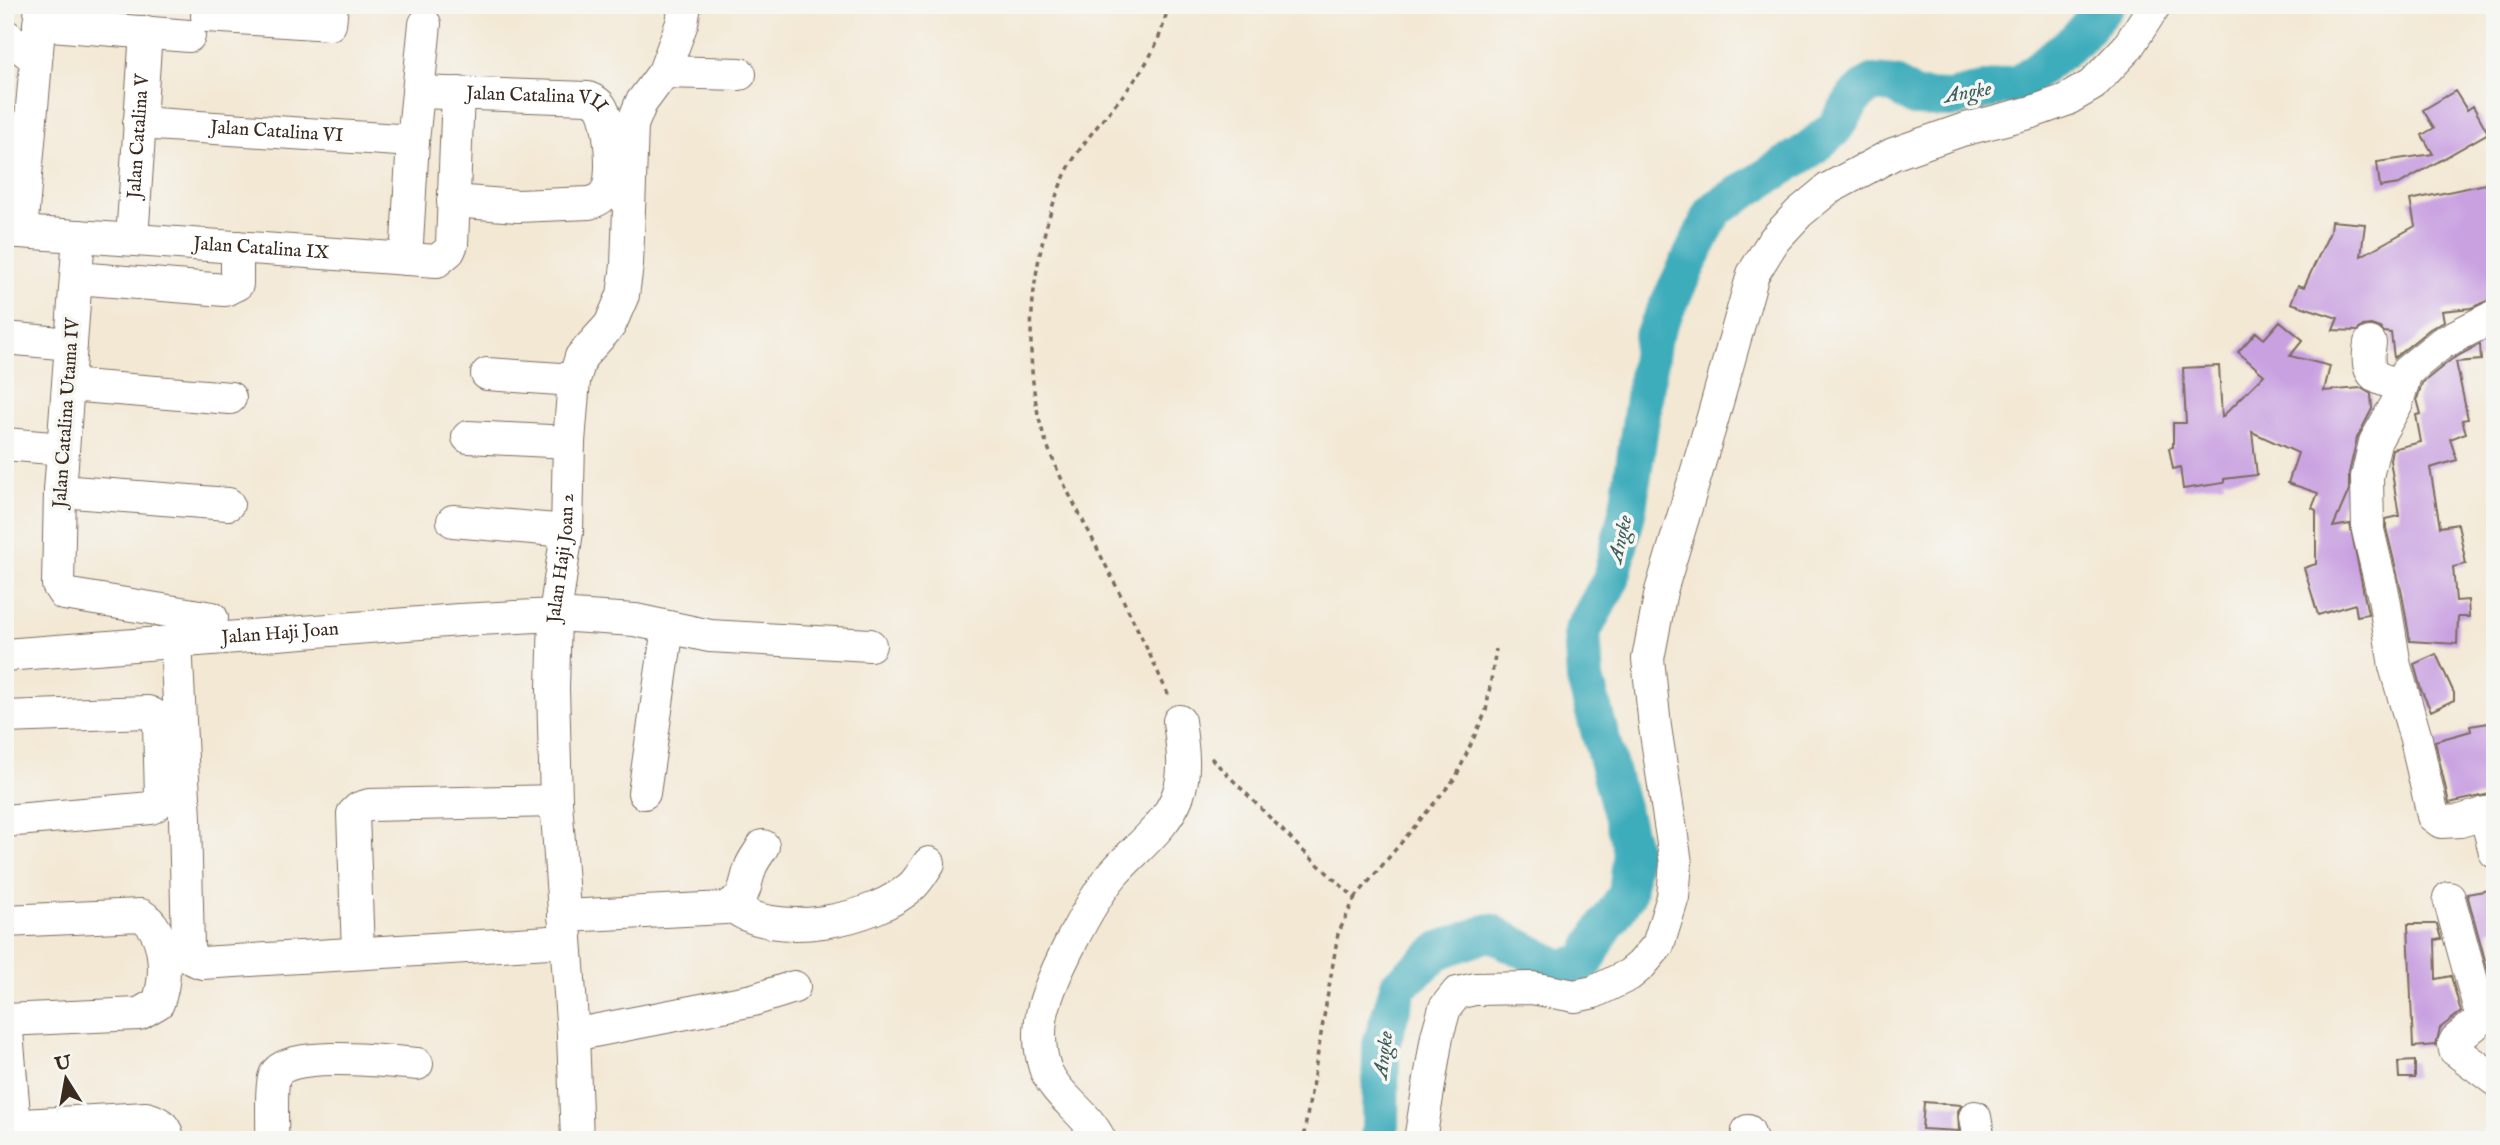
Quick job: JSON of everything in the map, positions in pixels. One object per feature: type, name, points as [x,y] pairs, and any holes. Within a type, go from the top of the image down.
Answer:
[{"type":"street","points":[[13,232],[15,47],[40,15],[146,32],[198,26],[330,24],[332,5]]},
{"type":"street","name":"Jalan Haji Joan 2","points":[[577,1140],[573,1035],[556,802],[553,688],[555,615],[568,531],[569,442],[574,380],[581,357],[610,325],[623,295],[627,265],[632,125],[641,103],[664,72],[682,23],[685,5]]},
{"type":"street","points":[[1420,1140],[1437,1035],[1445,1008],[1457,993],[1475,989],[1532,988],[1575,996],[1594,992],[1629,975],[1657,945],[1673,897],[1676,863],[1655,727],[1648,659],[1661,592],[1753,274],[1774,240],[1799,213],[1828,189],[1893,154],[1962,130],[2032,112],[2066,100],[2092,85],[2127,48],[2155,5]]},
{"type":"street","points":[[406,259],[413,141],[425,24]]},
{"type":"street","name":"Jalan Catalina V","points":[[132,240],[146,32]]},
{"type":"street","points":[[664,72],[740,74]]},
{"type":"street","name":"Jalan Catalina VII","points":[[418,92],[588,98],[601,106],[606,120],[610,184],[603,197],[589,204],[519,206],[453,201]]},
{"type":"street","points":[[453,201],[458,93]]},
{"type":"street","name":"Jalan Catalina VI","points":[[139,123],[413,141]]},
{"type":"street","name":"Jalan Catalina IX","points":[[13,232],[430,262],[444,256],[452,244],[453,201]]},
{"type":"street","name":"Jalan Catalina Utama IV","points":[[79,236],[60,491],[59,591],[212,618]]},
{"type":"street","points":[[76,278],[225,290],[237,284],[237,247]]},
{"type":"street","points":[[2495,316],[2460,332],[2418,360],[2406,372],[2397,403],[2375,442],[2367,477],[2368,530],[2384,598],[2395,666],[2416,739],[2433,816],[2441,822],[2460,821],[2490,812],[2495,852]]},
{"type":"street","points":[[5,338],[71,344]]},
{"type":"street","points":[[2370,343],[2368,356],[2371,374],[2375,378],[2402,385]]},
{"type":"street","points":[[487,374],[574,380]]},
{"type":"street","points":[[68,385],[230,398]]},
{"type":"street","points":[[468,436],[569,442]]},
{"type":"street","points":[[5,444],[63,449]]},
{"type":"street","points":[[60,491],[228,503]]},
{"type":"street","points":[[453,521],[568,531]]},
{"type":"street","name":"Jalan Haji Joan","points":[[5,655],[555,615],[635,620],[710,636],[870,645]]},
{"type":"street","points":[[644,793],[668,627]]},
{"type":"street","points":[[176,642],[189,955],[202,963],[358,952],[725,908],[743,895],[751,866],[763,846]]},
{"type":"street","points":[[5,717],[148,712],[154,715],[159,725],[161,769],[161,795],[151,808],[5,821]]},
{"type":"street","points":[[1100,1140],[1095,1129],[1058,1089],[1046,1070],[1040,1048],[1041,1019],[1051,988],[1075,934],[1112,876],[1169,814],[1179,793],[1184,769],[1179,721]]},
{"type":"street","points":[[358,952],[354,814],[359,808],[369,805],[556,802]]},
{"type":"street","points":[[731,905],[742,914],[774,923],[824,922],[883,905],[914,884],[929,863]]},
{"type":"street","points":[[2449,898],[2484,980],[2481,1017],[2456,1041],[2455,1050],[2495,1080]]},
{"type":"street","points":[[5,921],[141,915],[152,922],[158,934],[162,949],[163,978],[158,1003],[139,1014],[6,1020],[10,1126],[146,1118],[164,1131]]},
{"type":"street","points":[[573,1035],[753,1000],[794,987]]},
{"type":"street","points":[[272,1140],[275,1074],[281,1067],[330,1059],[417,1064]]},
{"type":"path","points":[[1168,5],[1153,52],[1130,89],[1087,141],[1061,186],[1050,212],[1035,274],[1031,332],[1033,378],[1045,438],[1068,490],[1148,649],[1179,721]]},
{"type":"path","points":[[1303,1140],[1338,934],[1354,898],[1456,777],[1486,711],[1496,649]]},
{"type":"path","points":[[1207,753],[1301,849],[1354,898]]},
{"type":"building","points":[[2455,91],[2467,110],[2473,106],[2488,133],[2399,184],[2380,187],[2377,162],[2433,154],[2422,135],[2434,128],[2423,110]]},
{"type":"building","points":[[2495,182],[2495,298],[2471,308],[2442,311],[2444,321],[2394,358],[2391,333],[2371,325],[2363,326],[2357,331],[2333,330],[2338,318],[2291,303],[2298,285],[2304,287],[2330,232],[2331,221],[2365,224],[2361,256],[2415,226],[2410,200]]},
{"type":"building","points":[[2280,321],[2303,340],[2290,356],[2330,366],[2324,391],[2361,388],[2371,394],[2372,409],[2357,438],[2349,473],[2349,490],[2333,527],[2350,524],[2368,614],[2357,616],[2355,604],[2318,615],[2304,568],[2316,564],[2316,510],[2312,508],[2318,493],[2288,483],[2298,453],[2252,432],[2257,475],[2224,479],[2224,483],[2183,489],[2180,467],[2173,469],[2169,448],[2173,447],[2173,423],[2186,423],[2183,368],[2219,366],[2222,417],[2264,375],[2238,352],[2256,332],[2264,339]]},
{"type":"building","points":[[2480,344],[2481,360],[2456,362],[2468,419],[2462,420],[2466,433],[2450,439],[2457,460],[2430,468],[2440,527],[2458,524],[2466,564],[2453,567],[2456,601],[2468,600],[2469,617],[2458,617],[2457,644],[2410,641],[2386,528],[2386,519],[2399,516],[2390,460],[2392,449],[2421,442],[2416,415],[2421,414],[2417,399],[2422,383],[2452,359]]},
{"type":"building","points":[[2436,654],[2454,693],[2454,700],[2431,711],[2421,690],[2414,664]]},
{"type":"building","points":[[2495,722],[2495,793],[2449,803],[2435,741],[2471,731],[2470,726]]},
{"type":"building","points":[[2495,889],[2495,928],[2489,930],[2492,952],[2488,953],[2492,970],[2488,971],[2467,894]]},
{"type":"building","points":[[2408,924],[2437,924],[2441,939],[2435,940],[2436,979],[2451,976],[2461,1012],[2440,1028],[2436,1045],[2413,1047]]},
{"type":"building","points":[[2415,1061],[2415,1078],[2399,1078],[2398,1062]]},
{"type":"building","points":[[1924,1102],[1962,1105],[1958,1111],[1959,1131],[1922,1129]]},
{"type":"waterway","name":"Angke","points":[[1378,1140],[1381,1045],[1399,985],[1440,950],[1490,932],[1559,968],[1585,963],[1600,934],[1627,894],[1632,851],[1585,679],[1582,632],[1611,579],[1628,508],[1653,336],[1714,210],[1806,152],[1834,129],[1855,97],[1872,83],[1895,85],[1915,98],[1950,99],[2020,83],[2076,40],[2106,5]]}]
